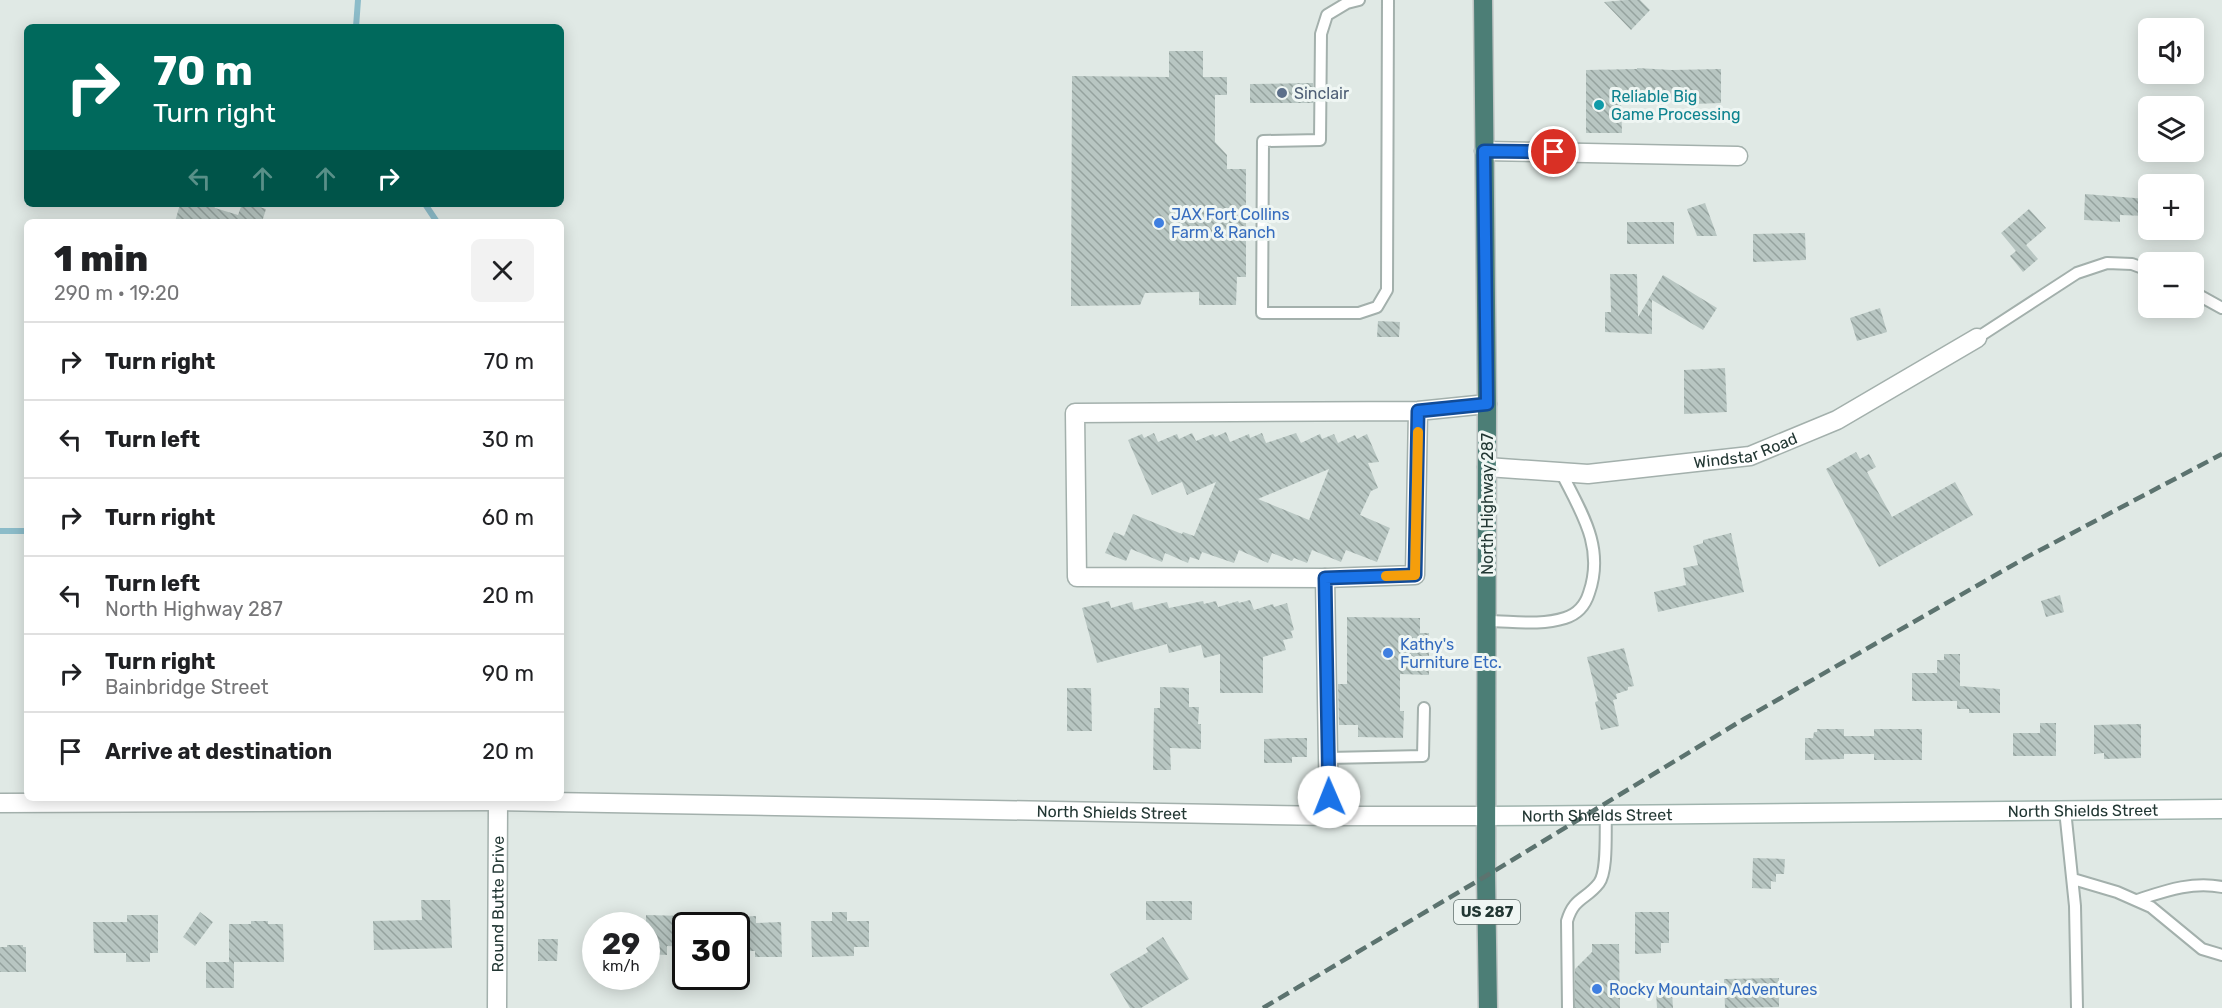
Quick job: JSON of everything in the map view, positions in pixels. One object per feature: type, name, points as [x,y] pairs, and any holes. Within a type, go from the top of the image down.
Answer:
[{"type":"highway","name":"North Highway 287","points":[[1483,0],[1487,404],[1488,1008]]},
{"type":"street","points":[[1484,151],[1738,156]]},
{"type":"street","name":"Windstar Road","points":[[1487,467],[1588,474],[1750,456],[1837,420],[1977,338]]},
{"type":"street","points":[[1418,411],[1415,575],[1325,578],[1077,577],[1075,413],[1418,411],[1487,404]]},
{"type":"street","points":[[1325,578],[1329,816]]},
{"type":"street","name":"North Shields Street","points":[[0,803],[498,801],[1329,816],[2222,809]]},
{"type":"street","name":"Round Butte Drive","points":[[496,1008],[498,801]]},
{"type":"lane","points":[[1359,0],[1347,3],[1327,15],[1321,34],[1320,140],[1263,141],[1262,313],[1359,313],[1377,307],[1387,290],[1388,0]]},
{"type":"lane","points":[[1977,338],[2077,273],[2107,263],[2138,266]]},
{"type":"lane","points":[[2204,298],[2222,308]]},
{"type":"lane","points":[[1487,621],[1547,622],[1567,618],[1580,611],[1587,600],[1594,578],[1594,548],[1586,520],[1561,472]]},
{"type":"lane","points":[[1328,758],[1423,756],[1424,708]]},
{"type":"lane","points":[[2065,810],[2075,906],[2077,1008]]},
{"type":"lane","points":[[1568,1008],[1566,921],[1570,909],[1601,881],[1606,814]]},
{"type":"lane","points":[[2073,879],[2117,892],[2151,907],[2202,949],[2222,955]]},
{"type":"lane","points":[[2136,900],[2180,887],[2205,884],[2222,887]]},
{"type":"building","points":[[1640,0],[1650,10],[1631,30],[1604,2]]},
{"type":"building","name":"JAX Fort Collins Farm & Ranch","points":[[1169,51],[1203,51],[1203,77],[1227,77],[1227,95],[1215,95],[1215,142],[1227,155],[1227,169],[1246,169],[1246,277],[1237,277],[1236,305],[1199,305],[1199,292],[1145,293],[1140,305],[1071,306],[1072,76],[1169,77]]},
{"type":"building","points":[[1721,69],[1721,103],[1693,104],[1693,100],[1621,100],[1622,133],[1586,133],[1586,70]]},
{"type":"building","name":"Sinclair","points":[[1313,83],[1313,103],[1250,103],[1250,84]]},
{"type":"building","points":[[2085,194],[2138,198],[2138,216],[2120,215],[2120,222],[2084,220]]},
{"type":"building","points":[[1705,203],[1717,236],[1697,236],[1687,209]]},
{"type":"building","points":[[179,207],[214,207],[238,215],[241,207],[266,209],[263,219],[176,219]]},
{"type":"building","points":[[2029,209],[2046,228],[2026,245],[2038,259],[2023,272],[2010,256],[2016,251],[2001,233]]},
{"type":"building","points":[[1627,222],[1674,222],[1674,244],[1627,244]]},
{"type":"building","points":[[1805,233],[1806,260],[1753,262],[1753,234]]},
{"type":"building","points":[[1610,274],[1637,274],[1638,317],[1663,275],[1717,308],[1703,330],[1652,300],[1652,334],[1605,332],[1605,312],[1611,312]]},
{"type":"building","points":[[1880,308],[1887,332],[1857,341],[1850,318]]},
{"type":"building","points":[[1378,321],[1400,322],[1399,337],[1377,337]]},
{"type":"building","points":[[1725,368],[1727,412],[1684,414],[1684,370]]},
{"type":"building","points":[[1226,432],[1230,442],[1249,434],[1250,438],[1262,433],[1266,443],[1296,433],[1301,443],[1320,434],[1322,439],[1334,434],[1338,443],[1355,435],[1357,439],[1367,434],[1379,462],[1368,463],[1378,488],[1371,491],[1360,515],[1390,528],[1377,562],[1346,550],[1341,562],[1312,550],[1307,563],[1294,558],[1292,561],[1272,553],[1268,563],[1239,550],[1234,563],[1202,552],[1199,560],[1190,557],[1188,563],[1165,553],[1162,562],[1131,549],[1126,561],[1105,553],[1114,532],[1124,536],[1133,514],[1182,534],[1183,532],[1194,536],[1216,482],[1187,495],[1182,482],[1152,495],[1128,440],[1142,434],[1144,438],[1154,433],[1158,442],[1177,434],[1179,439],[1192,433],[1196,441],[1213,434],[1215,437]],"holes":[[[1329,469],[1309,520],[1258,499]]]},
{"type":"building","points":[[1856,452],[1860,459],[1869,454],[1876,467],[1867,472],[1892,517],[1955,482],[1973,515],[1879,567],[1826,469]]},
{"type":"building","points":[[1731,533],[1744,592],[1658,612],[1654,592],[1686,585],[1683,568],[1698,565],[1693,546],[1703,543],[1703,540]]},
{"type":"building","points":[[2060,595],[2064,612],[2046,617],[2041,601]]},
{"type":"building","points":[[1250,600],[1254,610],[1273,604],[1274,607],[1287,603],[1294,630],[1291,631],[1293,638],[1283,640],[1286,650],[1263,657],[1263,693],[1220,693],[1220,654],[1204,658],[1201,645],[1169,653],[1167,644],[1097,663],[1082,608],[1109,601],[1111,608],[1132,602],[1134,610],[1167,602],[1169,608],[1203,601],[1204,604],[1216,601],[1218,607]]},
{"type":"building","points":[[1347,617],[1420,618],[1420,633],[1429,633],[1429,675],[1400,674],[1400,711],[1404,711],[1403,738],[1358,737],[1358,725],[1339,725],[1338,684],[1347,684]]},
{"type":"building","points":[[1624,648],[1634,686],[1616,694],[1617,699],[1613,700],[1619,726],[1601,730],[1595,702],[1598,701],[1587,657]]},
{"type":"building","points":[[1944,654],[1960,654],[1960,686],[2000,689],[2000,713],[1969,713],[1969,709],[1957,709],[1957,701],[1912,701],[1912,673],[1937,673],[1937,660],[1944,660]]},
{"type":"building","points":[[1160,687],[1189,688],[1189,707],[1199,707],[1198,724],[1201,724],[1201,749],[1170,748],[1171,770],[1153,770],[1154,708],[1160,708]]},
{"type":"building","points":[[1067,688],[1091,688],[1092,731],[1067,731]]},
{"type":"building","points":[[2040,723],[2056,723],[2056,756],[2013,756],[2013,733],[2040,733]]},
{"type":"building","points":[[2141,724],[2141,758],[2104,759],[2104,753],[2094,754],[2094,725]]},
{"type":"building","points":[[1817,729],[1844,729],[1844,736],[1874,736],[1874,729],[1922,729],[1922,760],[1874,760],[1874,754],[1844,754],[1844,759],[1805,760],[1805,738],[1813,738]]},
{"type":"building","points":[[1307,738],[1307,757],[1292,757],[1292,763],[1264,763],[1264,739]]},
{"type":"building","points":[[1753,858],[1785,859],[1784,874],[1776,874],[1776,882],[1771,881],[1771,889],[1752,888]]},
{"type":"building","points":[[421,900],[450,900],[452,948],[374,950],[373,921],[422,920]]},
{"type":"building","points":[[1146,901],[1192,901],[1192,920],[1146,920]]},
{"type":"building","points":[[200,912],[213,922],[195,946],[183,937]]},
{"type":"building","points":[[832,912],[847,912],[847,921],[869,921],[869,947],[854,947],[854,956],[812,957],[811,921],[832,921]]},
{"type":"building","points":[[1635,912],[1669,912],[1669,943],[1661,943],[1661,953],[1635,954]]},
{"type":"building","points":[[127,915],[158,915],[158,953],[150,953],[150,962],[126,962],[126,953],[94,953],[93,922],[127,922]]},
{"type":"building","points":[[660,915],[672,916],[672,946],[667,946],[667,955],[660,955]]},
{"type":"building","points":[[750,916],[756,916],[756,923],[781,922],[782,957],[755,957],[755,951],[750,951]]},
{"type":"building","points":[[251,921],[283,924],[284,962],[234,962],[234,988],[206,988],[206,962],[229,962],[229,924],[251,924]]},
{"type":"building","points":[[1163,937],[1189,979],[1141,1008],[1130,1008],[1110,974],[1148,952],[1146,948]]},
{"type":"building","points":[[538,939],[558,939],[557,961],[538,961]]},
{"type":"building","name":"Rocky Mountain Adventures","points":[[1592,944],[1619,944],[1620,1008],[1575,1008],[1575,969],[1592,952]]},
{"type":"building","points":[[7,945],[26,947],[26,972],[0,972],[0,947],[7,947]]},
{"type":"building","points":[[1779,978],[1779,1007],[1725,1008],[1724,979]]},
{"type":"building","points":[[1656,992],[1672,992],[1673,1008],[1657,1008]]},
{"type":"waterway","points":[[356,24],[358,0]]},
{"type":"waterway","points":[[427,207],[435,219]]},
{"type":"waterway","points":[[0,531],[24,531]]},
{"type":"railway","points":[[1263,1008],[1744,719],[2027,557],[2222,454]]},
{"type":"slow traffic","points":[[1386,576],[1415,575],[1418,432]]},
{"type":"place","name":"Sinclair","points":[[1282,93]]},
{"type":"place","name":"Reliable Big Game Processing","points":[[1599,105]]},
{"type":"place","name":"JAX Fort Collins Farm & Ranch","points":[[1159,223]]},
{"type":"place","name":"Kathy's Furniture Etc.","points":[[1388,653]]},
{"type":"place","name":"Rocky Mountain Adventures","points":[[1597,989]]},
{"type":"route","points":[[1329,797],[1325,578],[1415,575],[1418,411],[1487,404],[1484,151],[1554,152]]}]
